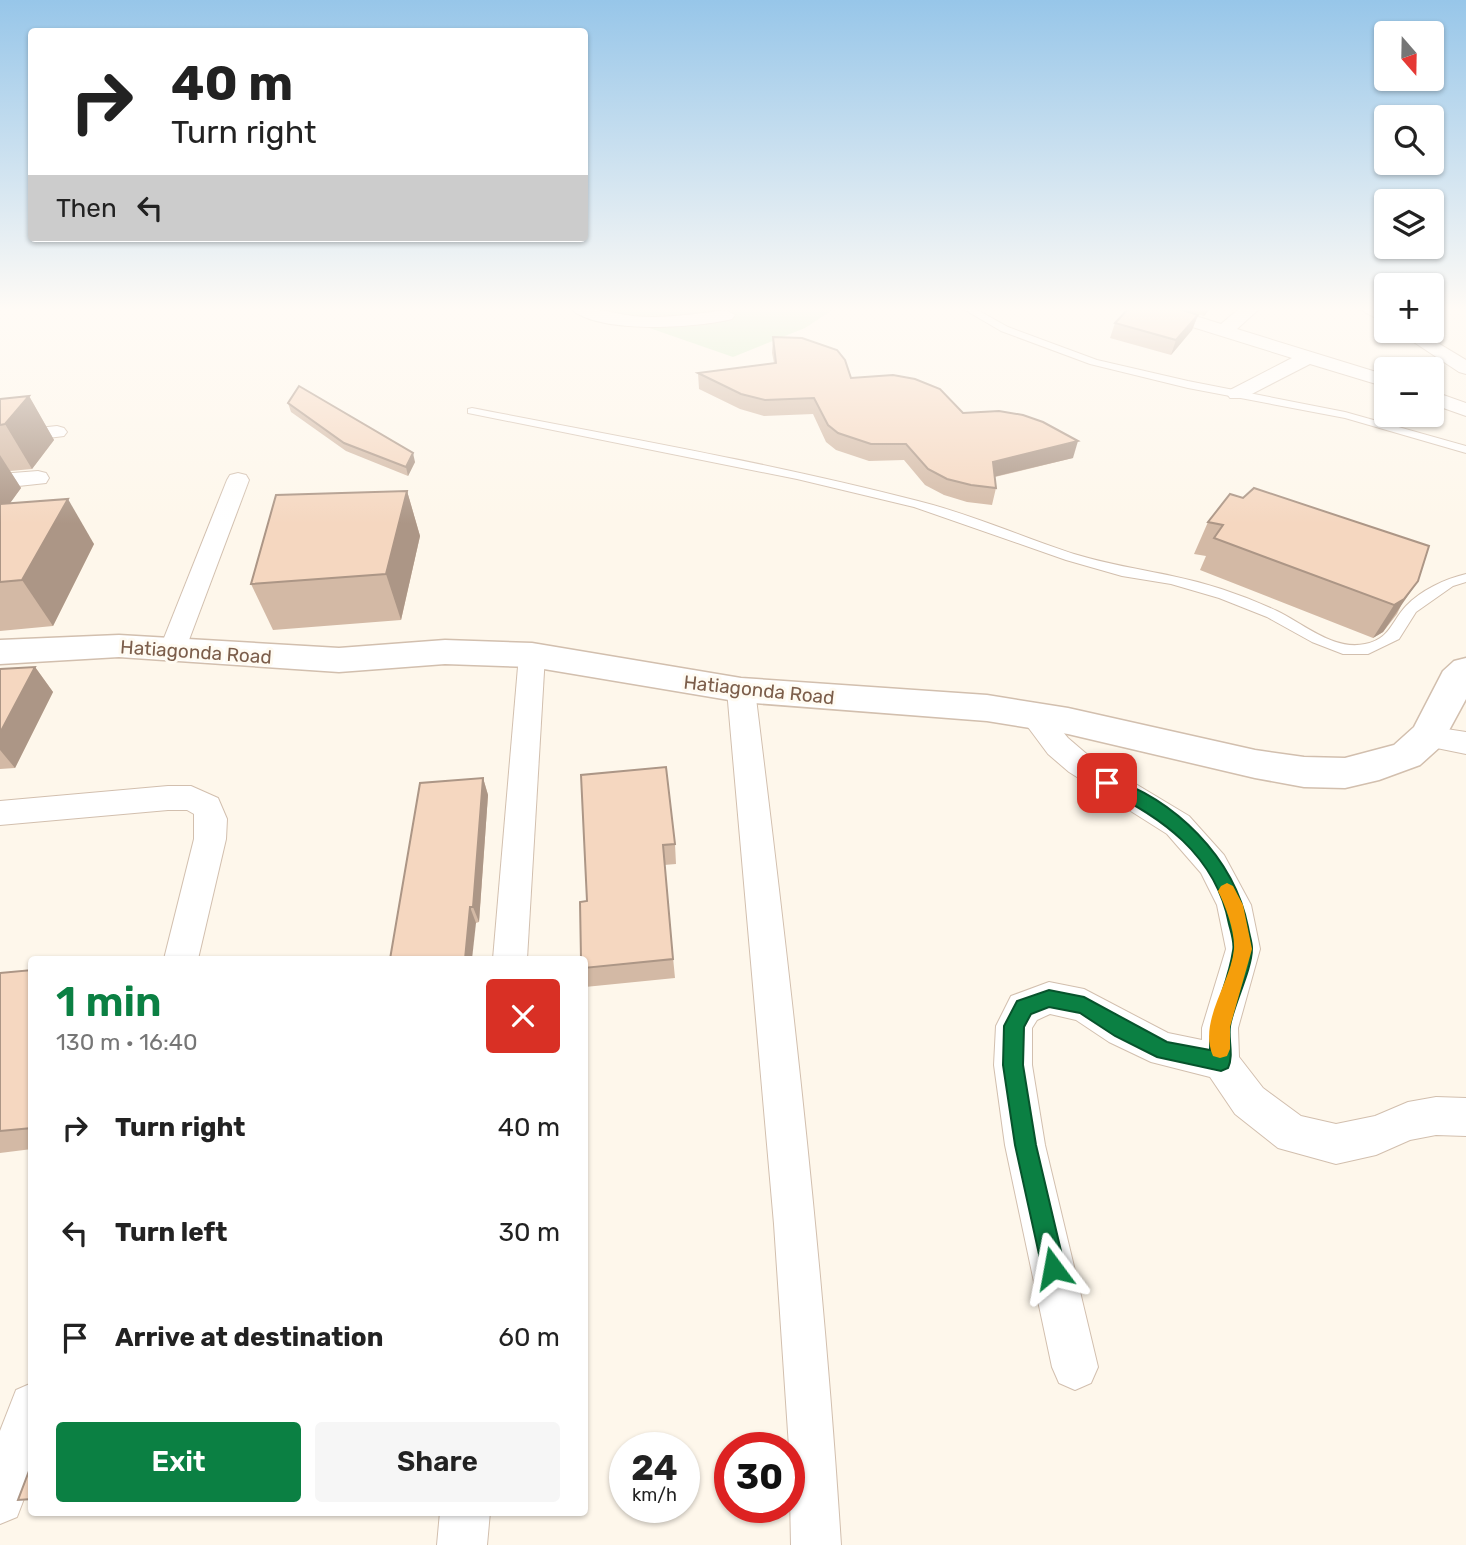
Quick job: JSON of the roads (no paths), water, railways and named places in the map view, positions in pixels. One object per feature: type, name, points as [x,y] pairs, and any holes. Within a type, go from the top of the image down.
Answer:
[{"type":"street","points":[[1237,394],[1266,379]]},
{"type":"street","points":[[1444,402],[1466,410]]},
{"type":"street","points":[[0,438],[57,432]]},
{"type":"street","points":[[0,481],[38,478]]},
{"type":"street","points":[[173,649],[238,480]]},
{"type":"street","name":"Hatiagonda Road","points":[[0,652],[119,646],[339,660],[445,652],[532,655],[741,690],[987,708],[1304,772],[1345,773],[1379,766],[1408,755],[1427,737],[1443,711],[1456,680],[1466,670]]},
{"type":"street","points":[[510,956],[532,655]]},
{"type":"street","points":[[741,690],[788,1122],[811,1418],[816,1545]]},
{"type":"street","points":[[1033,716],[1058,746],[1079,764],[1178,825],[1213,864],[1234,905],[1243,949],[1220,1027],[1221,1062],[1249,1101],[1292,1133],[1336,1144],[1376,1135],[1408,1121],[1436,1116],[1466,1117]]},
{"type":"street","points":[[1427,737],[1466,743]]},
{"type":"street","points":[[0,813],[168,798],[191,798],[206,806],[212,820],[209,839],[182,956]]},
{"type":"street","points":[[1075,1367],[1025,1145],[1013,1065],[1014,1026],[1024,1007],[1049,999],[1084,1005],[1122,1030],[1164,1050],[1221,1062]]},
{"type":"street","points":[[0,1500],[28,1418]]},
{"type":"street","points":[[462,1545],[465,1516]]},
{"type":"lane","points":[[1170,379],[1390,426],[1466,450]]},
{"type":"lane","points":[[472,411],[797,475],[918,504],[1071,557],[1224,595],[1272,614],[1317,639],[1343,649],[1368,649],[1394,636],[1411,609],[1448,583],[1466,578]]}]
